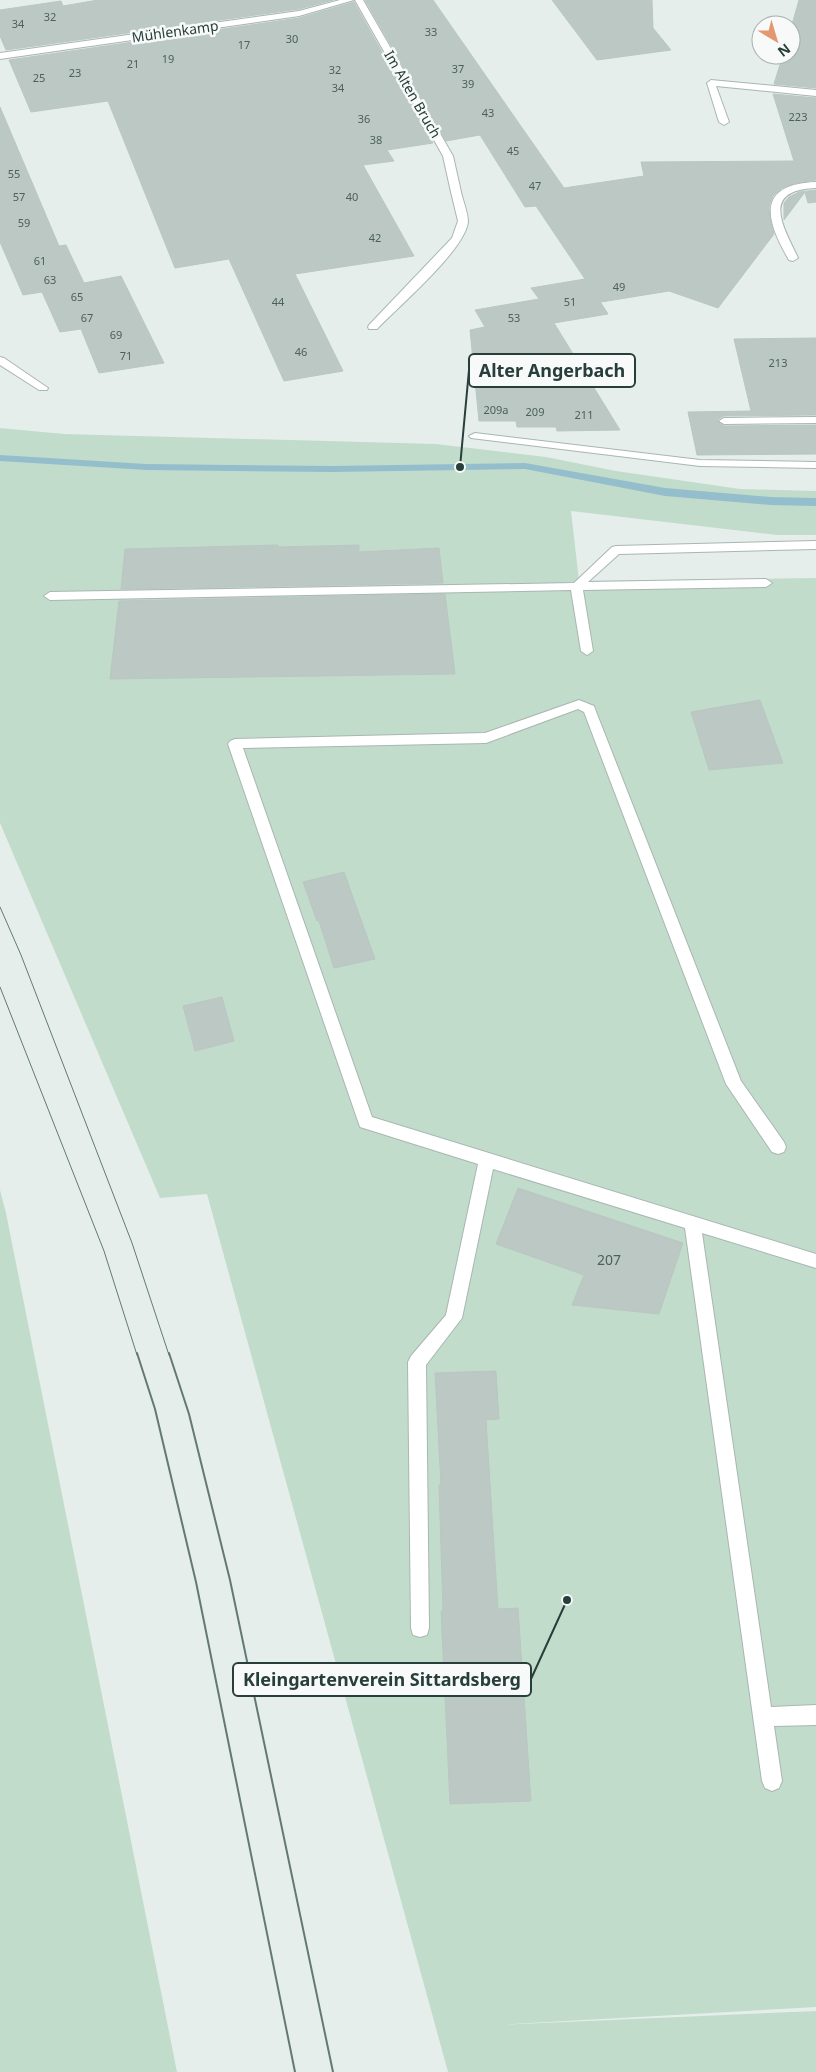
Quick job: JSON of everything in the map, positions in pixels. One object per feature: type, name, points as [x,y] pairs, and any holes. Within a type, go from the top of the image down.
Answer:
[{"type":"street","name":"Mühlenkamp","points":[[0,56],[299,13],[350,0]]},
{"type":"street","name":"Im Alten Bruch","points":[[358,0],[448,156],[463,221],[457,239],[443,256],[373,327]]},
{"type":"street","points":[[724,122],[711,84],[816,93]]},
{"type":"street","points":[[793,258],[774,212],[777,199],[786,191],[798,186],[816,185]]},
{"type":"street","points":[[0,360],[43,388]]},
{"type":"street","points":[[724,421],[816,420]]},
{"type":"street","points":[[475,436],[700,463],[816,465]]},
{"type":"street","points":[[576,586],[616,550],[816,545]]},
{"type":"street","points":[[50,596],[766,583]]},
{"type":"street","points":[[576,586],[587,651]]},
{"type":"street","points":[[778,1147],[734,1084],[589,709],[579,704],[486,738],[235,744],[366,1122],[816,1261]]},
{"type":"street","points":[[420,1628],[417,1362],[454,1318],[487,1160]]},
{"type":"street","points":[[692,1223],[772,1781]]},
{"type":"street","points":[[762,1717],[816,1716]]},
{"type":"green space","points":[[0,428],[64,434],[436,444],[546,457],[616,471],[740,489],[816,491],[816,535],[778,535],[571,511],[579,581],[816,578],[816,2007],[495,2025],[816,2011],[816,2072],[448,2072],[207,1194],[160,1198],[0,823]]},
{"type":"green space","points":[[0,1190],[6,1213],[177,2072],[0,2072]]},
{"type":"building","points":[[98,0],[333,0],[299,9],[6,50],[0,36],[0,10],[61,1],[63,6]]},
{"type":"building","points":[[365,0],[433,0],[564,188],[644,176],[641,162],[794,161],[773,94],[816,98],[816,180],[796,183],[782,188],[773,196],[769,207],[774,234],[718,308],[669,291],[601,302],[590,286],[608,314],[554,323],[620,430],[557,431],[556,427],[517,427],[516,421],[479,421],[470,330],[485,327],[475,310],[539,299],[531,288],[585,279],[536,206],[525,207],[480,135],[446,141]]},
{"type":"building","points":[[552,0],[652,0],[653,28],[671,50],[597,60]]},
{"type":"building","points":[[799,0],[816,0],[816,88],[774,84],[780,65],[801,65],[801,15],[795,15]]},
{"type":"building","points":[[354,2],[433,143],[387,150],[394,161],[363,165],[414,256],[295,274],[343,371],[284,381],[229,259],[175,268],[108,101],[31,112],[9,60],[299,18]]},
{"type":"building","points":[[0,107],[59,246],[66,245],[84,283],[121,276],[164,363],[99,373],[81,329],[60,332],[42,292],[23,295],[0,242]]},
{"type":"building","points":[[816,190],[816,202],[808,203],[805,192],[784,220],[784,203],[789,197],[799,192]]},
{"type":"building","points":[[816,338],[816,415],[724,416],[717,420],[724,426],[816,425],[816,454],[697,455],[688,412],[751,411],[734,339]]},
{"type":"building","points":[[278,545],[278,547],[359,545],[359,552],[439,548],[443,583],[121,589],[125,549]]},
{"type":"building","points":[[445,594],[455,674],[110,679],[119,601]]},
{"type":"building","points":[[760,700],[783,763],[709,770],[691,712]]},
{"type":"building","points":[[344,872],[375,959],[334,968],[319,921],[317,921],[303,882]]},
{"type":"building","points":[[222,997],[234,1041],[195,1051],[183,1006]]},
{"type":"building","points":[[518,1188],[683,1243],[659,1314],[572,1305],[584,1275],[496,1244]]},
{"type":"building","points":[[496,1371],[499,1419],[486,1420],[498,1609],[518,1608],[531,1801],[450,1804],[441,1611],[443,1611],[439,1485],[441,1485],[435,1373]]},
{"type":"waterway","points":[[0,458],[146,467],[332,469],[525,466],[665,492],[771,501],[816,502]]},
{"type":"tram line","points":[[0,907],[21,955],[132,1243],[169,1355]]},
{"type":"tram line","points":[[0,987],[104,1251],[137,1355]]},
{"type":"tram line","points":[[137,1353],[155,1409],[196,1582],[295,2072]]},
{"type":"tram line","points":[[169,1353],[189,1414],[230,1580],[333,2072]]},
{"type":"place","name":"Alter Angerbach","points":[[460,467]]},
{"type":"place","name":"Kleingartenverein Sittardsberg","points":[[567,1600]]}]
